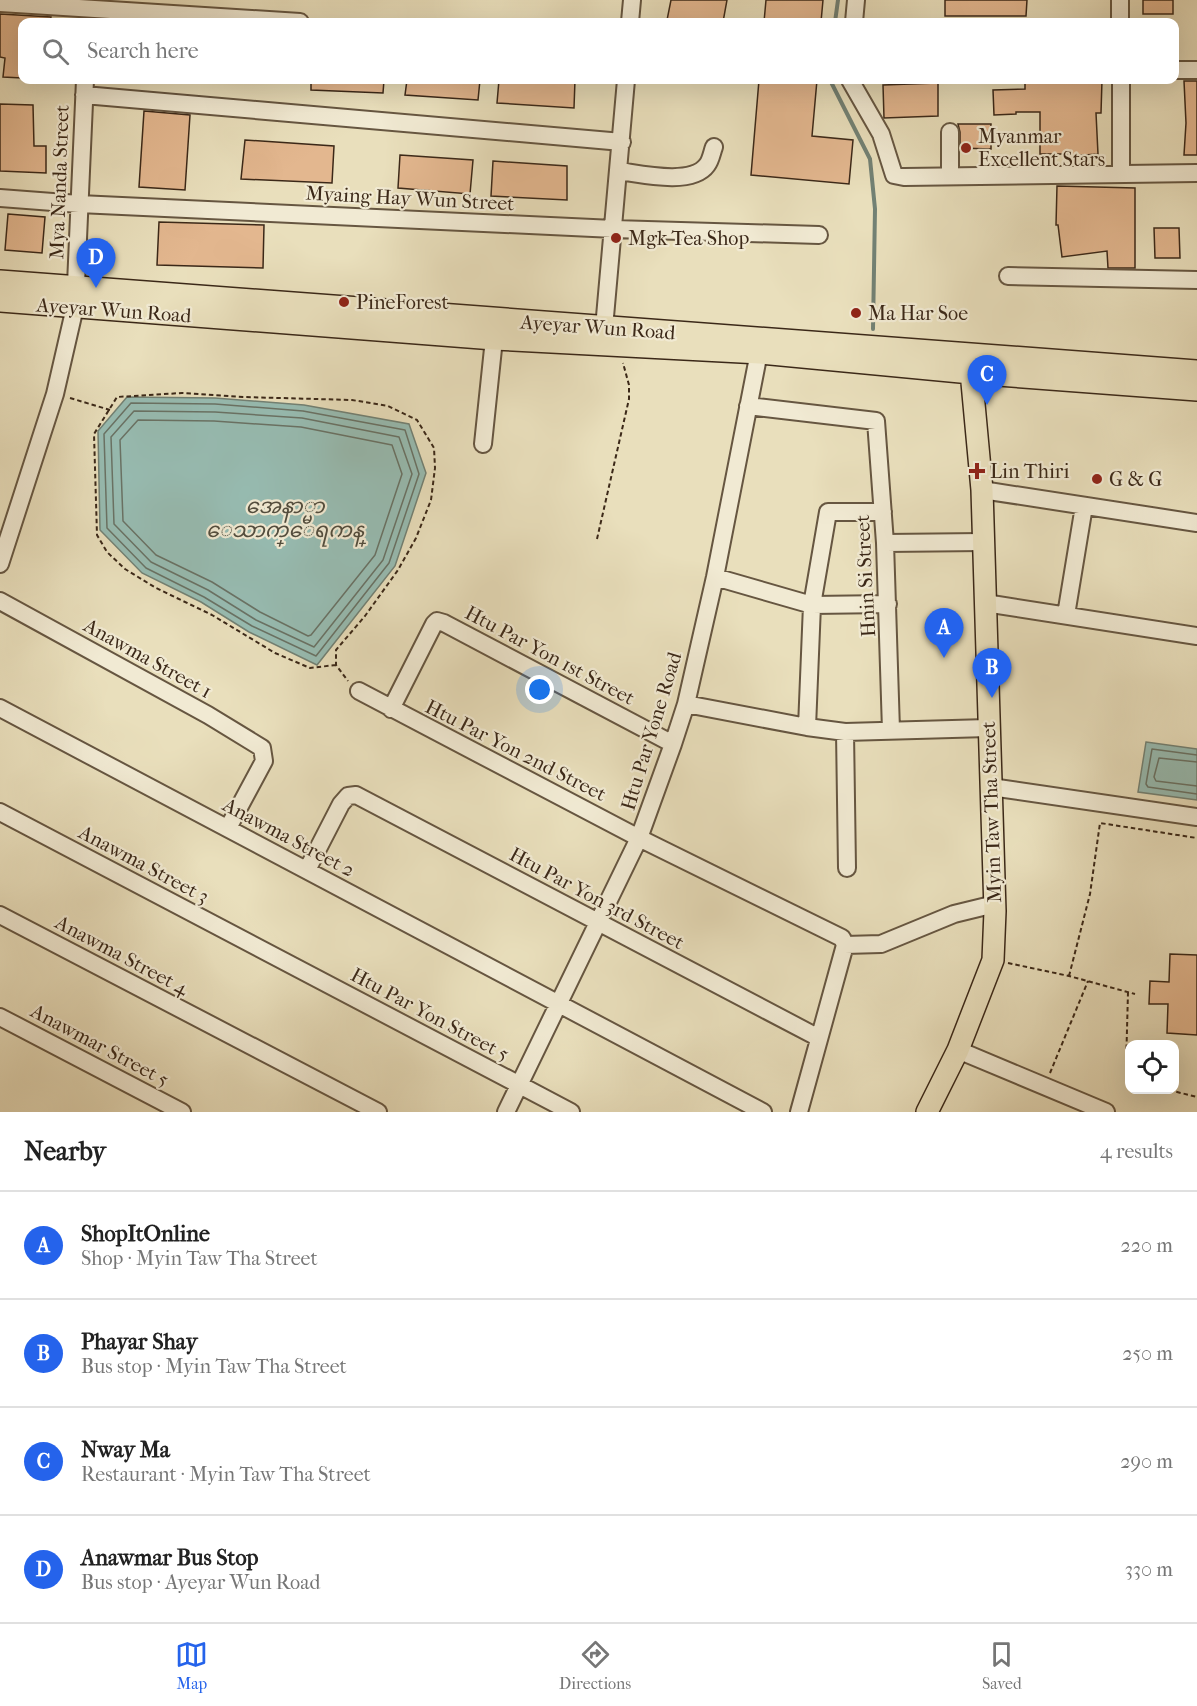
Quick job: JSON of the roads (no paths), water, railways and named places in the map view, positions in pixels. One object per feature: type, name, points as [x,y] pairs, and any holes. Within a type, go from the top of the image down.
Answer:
[{"type":"main road","name":"Ayeyar Wun Road","points":[[0,281],[76,297],[494,339],[608,339]]},
{"type":"main road","name":"Ayeyar Wun Road","points":[[0,301],[76,297],[608,339],[761,346],[970,364],[1197,390]]},
{"type":"main road","name":"Ayeyar Wun Road","points":[[970,364],[1197,371]]},
{"type":"main road","name":"Myin Taw Tha Street","points":[[927,1112],[958,1050],[993,960],[995,904],[982,490],[970,364]]},
{"type":"street","points":[[630,18],[632,0]]},
{"type":"street","points":[[854,18],[856,0]]},
{"type":"street","points":[[1120,0],[1120,18]]},
{"type":"street","points":[[0,3],[230,18]]},
{"type":"street","points":[[1179,70],[1197,70]]},
{"type":"street","points":[[608,339],[626,84]]},
{"type":"street","points":[[852,84],[881,134],[894,175],[904,177],[1197,173]]},
{"type":"street","points":[[1121,84],[1121,174]]},
{"type":"street","points":[[84,87],[622,142]]},
{"type":"street","name":"Mya Nanda Street","points":[[0,564],[55,394],[76,297],[84,87]]},
{"type":"street","points":[[950,132],[950,176]]},
{"type":"street","points":[[619,171],[676,178],[694,174],[707,166],[714,147]]},
{"type":"street","name":"Myaing Hay Wun Street","points":[[0,198],[79,204],[614,229],[819,235]]},
{"type":"street","points":[[1008,276],[1197,280]]},
{"type":"street","points":[[483,444],[494,339]]},
{"type":"street","name":"Htu Par Yone Road","points":[[506,1112],[639,838],[673,744],[686,704],[715,577],[761,346]]},
{"type":"street","name":"Hnin Si Street","points":[[748,406],[876,421],[888,604],[891,730]]},
{"type":"street","points":[[982,490],[1197,523]]},
{"type":"street","points":[[1066,615],[1084,506]]},
{"type":"street","points":[[807,727],[812,605],[828,512],[883,512]]},
{"type":"street","points":[[885,543],[983,542]]},
{"type":"street","points":[[715,577],[812,605],[888,604]]},
{"type":"street","name":"Anawma Street 1","points":[[0,601],[257,743],[264,752],[264,761],[228,828]]},
{"type":"street","points":[[985,603],[1197,636]]},
{"type":"street","name":"Htu Par Yon 1st Street","points":[[391,709],[437,621],[673,744]]},
{"type":"street","name":"Htu Par Yon 2nd Street","points":[[359,691],[639,838],[842,938],[845,945]]},
{"type":"street","points":[[686,704],[845,732],[988,728]]},
{"type":"street","name":"Anawma Street 2","points":[[0,708],[763,1112]]},
{"type":"street","points":[[845,732],[846,868]]},
{"type":"street","points":[[991,787],[1197,817]]},
{"type":"street","name":"Htu Par Yon 3rd Street","points":[[307,870],[341,804],[348,796],[356,795],[819,1038]]},
{"type":"street","name":"Anawma Street 3","points":[[0,812],[520,1086]]},
{"type":"street","points":[[799,1112],[845,945],[881,944],[954,914],[995,904]]},
{"type":"street","name":"Anawma Street 4","points":[[0,915],[378,1112]]},
{"type":"street","name":"Anawmar Street 5","points":[[0,1017],[181,1112]]},
{"type":"street","points":[[958,1050],[1044,1087],[1067,1105],[1106,1112]]},
{"type":"street","name":"Htu Par Yon Street 5","points":[[520,1086],[572,1112]]},
{"type":"water","name":"အေနာ္မာ ေသာက္ေရကန္","points":[[127,397],[215,398],[304,405],[409,424],[426,473],[395,566],[317,665],[249,632],[201,602],[142,573],[100,530],[98,431]]},
{"type":"water","points":[[1146,742],[1197,749],[1197,800],[1138,792]]},
{"type":"waterway","points":[[836,18],[838,0]]},
{"type":"waterway","points":[[832,84],[870,159],[875,209],[873,329]]},
{"type":"place","name":"Myanmar Excellent Stars","points":[[966,148]]},
{"type":"place","name":"Mgk Tea Shop","points":[[616,238]]},
{"type":"place","name":"Anawmar Bus Stop","points":[[96,288]]},
{"type":"place","name":"PineForest","points":[[344,302]]},
{"type":"place","name":"Ma Har Soe","points":[[856,313]]},
{"type":"place","name":"Nway Ma","points":[[987,405]]},
{"type":"place","name":"Lin Thiri","points":[[977,471]]},
{"type":"place","name":"G & G","points":[[1097,479]]},
{"type":"place","name":"ShopItOnline","points":[[944,658]]},
{"type":"place","name":"Phayar Shay","points":[[992,698]]}]
